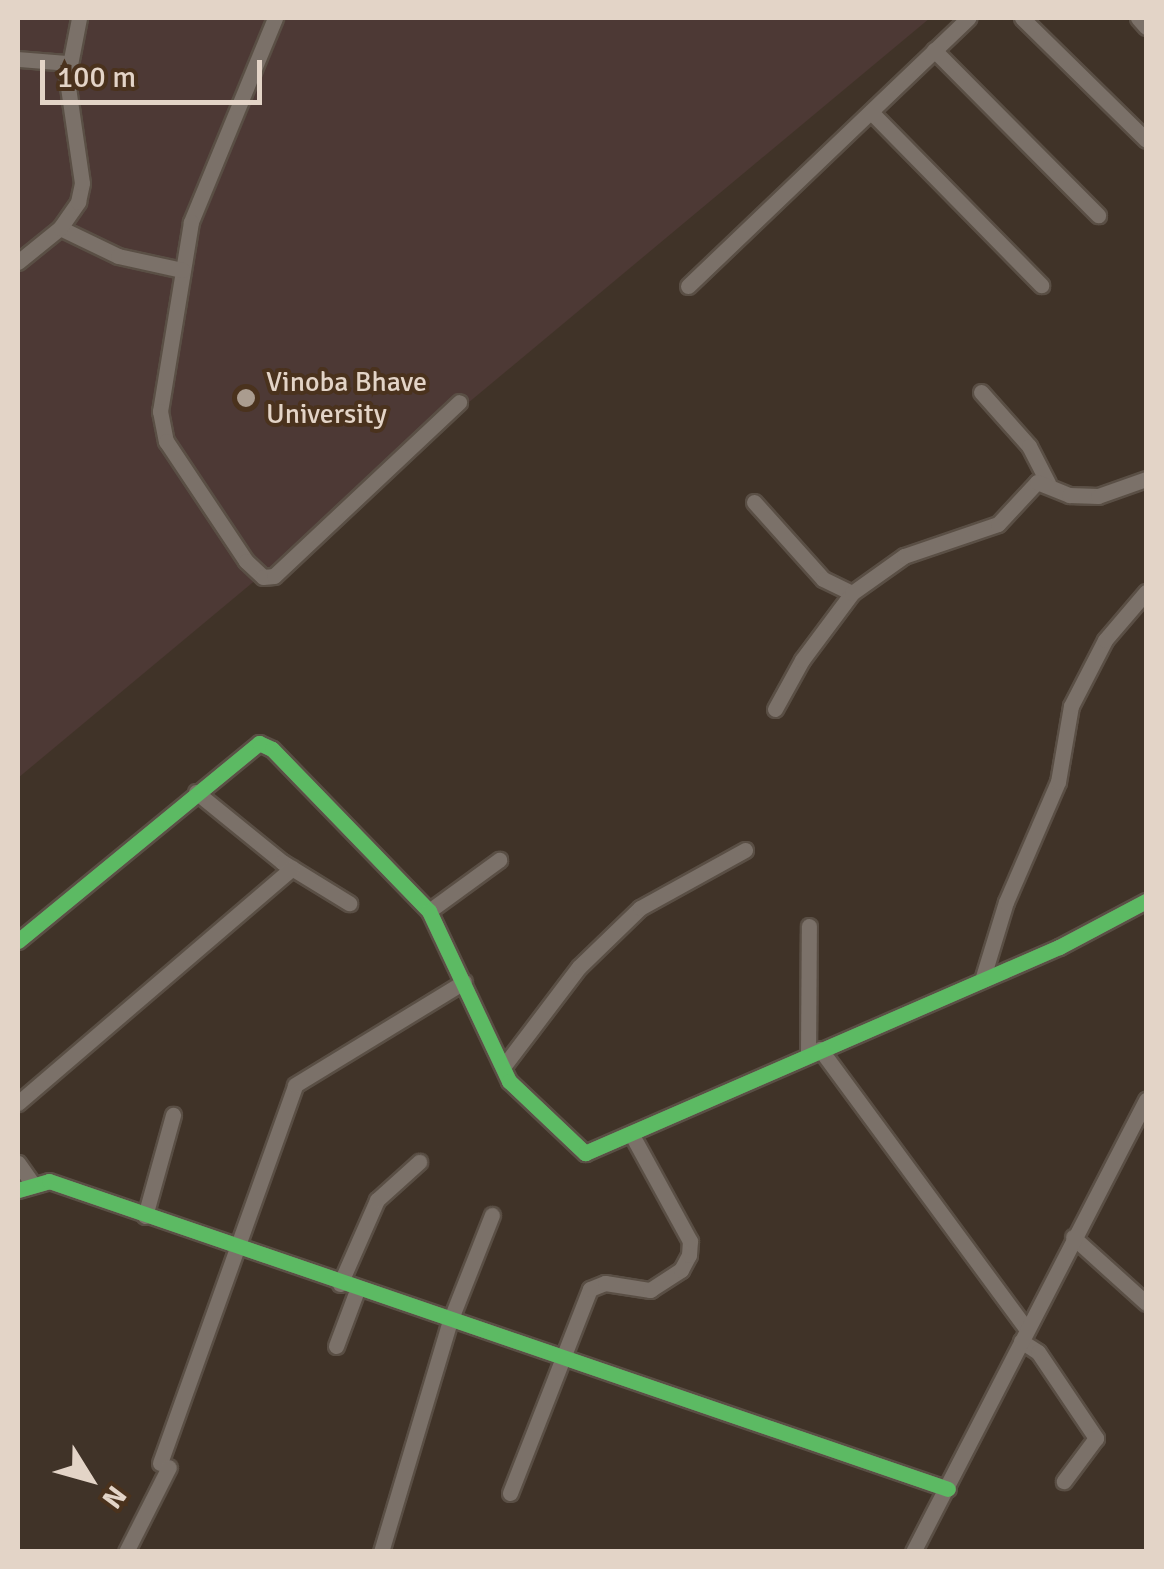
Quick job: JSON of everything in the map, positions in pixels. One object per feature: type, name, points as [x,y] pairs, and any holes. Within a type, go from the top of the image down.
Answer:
[{"type":"street","points":[[18,262],[60,228],[82,183],[68,62],[80,18]]},
{"type":"street","points":[[274,18],[200,195],[182,270],[160,426],[263,577],[285,570],[459,402]]},
{"type":"street","points":[[688,286],[968,18]]},
{"type":"street","points":[[1022,18],[1146,140]]},
{"type":"street","points":[[1138,18],[1146,27]]},
{"type":"street","points":[[934,50],[1098,215]]},
{"type":"street","points":[[18,59],[68,62]]},
{"type":"street","points":[[871,112],[1042,285]]},
{"type":"street","points":[[60,228],[118,256],[182,270]]},
{"type":"street","points":[[982,392],[1028,446],[1048,483]]},
{"type":"street","points":[[775,709],[802,660],[852,593],[904,556],[998,524],[1036,482],[1048,483],[1069,495],[1098,496],[1146,479]]},
{"type":"street","points":[[754,502],[822,579],[852,593]]},
{"type":"street","points":[[983,978],[1006,902],[1058,782],[1072,706],[1105,640],[1146,592]]},
{"type":"street","points":[[18,942],[259,743],[272,748],[429,910],[520,1097],[584,1153],[983,978],[1146,901]]},
{"type":"street","points":[[196,792],[292,868],[349,903]]},
{"type":"street","points":[[503,1067],[578,966],[640,908],[745,850]]},
{"type":"street","points":[[429,910],[499,860]]},
{"type":"street","points":[[18,1103],[292,868]]},
{"type":"street","points":[[809,926],[814,1051],[1038,1352],[1096,1438],[1064,1481]]},
{"type":"street","points":[[126,1552],[165,1465],[296,1084],[464,982]]},
{"type":"street","points":[[913,1552],[1072,1237],[1146,1100]]},
{"type":"street","points":[[144,1216],[174,1115]]},
{"type":"street","points":[[510,1492],[559,1358],[590,1289],[605,1283],[650,1290],[680,1270],[689,1255],[690,1241],[632,1135]]},
{"type":"street","points":[[336,1346],[348,1287],[377,1200],[419,1162]]},
{"type":"street","points":[[18,1163],[25,1186],[49,1181],[236,1250],[948,1489]]},
{"type":"street","points":[[382,1552],[450,1321],[492,1214]]},
{"type":"street","points":[[1072,1237],[1146,1303]]},
{"type":"shaded area","name":"Vinoba Bhave University","points":[[18,18],[930,18],[18,778]]},
{"type":"cycle path","points":[[18,941],[259,743],[272,749],[429,911],[509,1081],[585,1153],[1059,947],[1146,901]]},
{"type":"cycle path","points":[[18,1190],[49,1181],[948,1489]]},
{"type":"place","name":"Vinoba Bhave University","points":[[246,398]]}]
